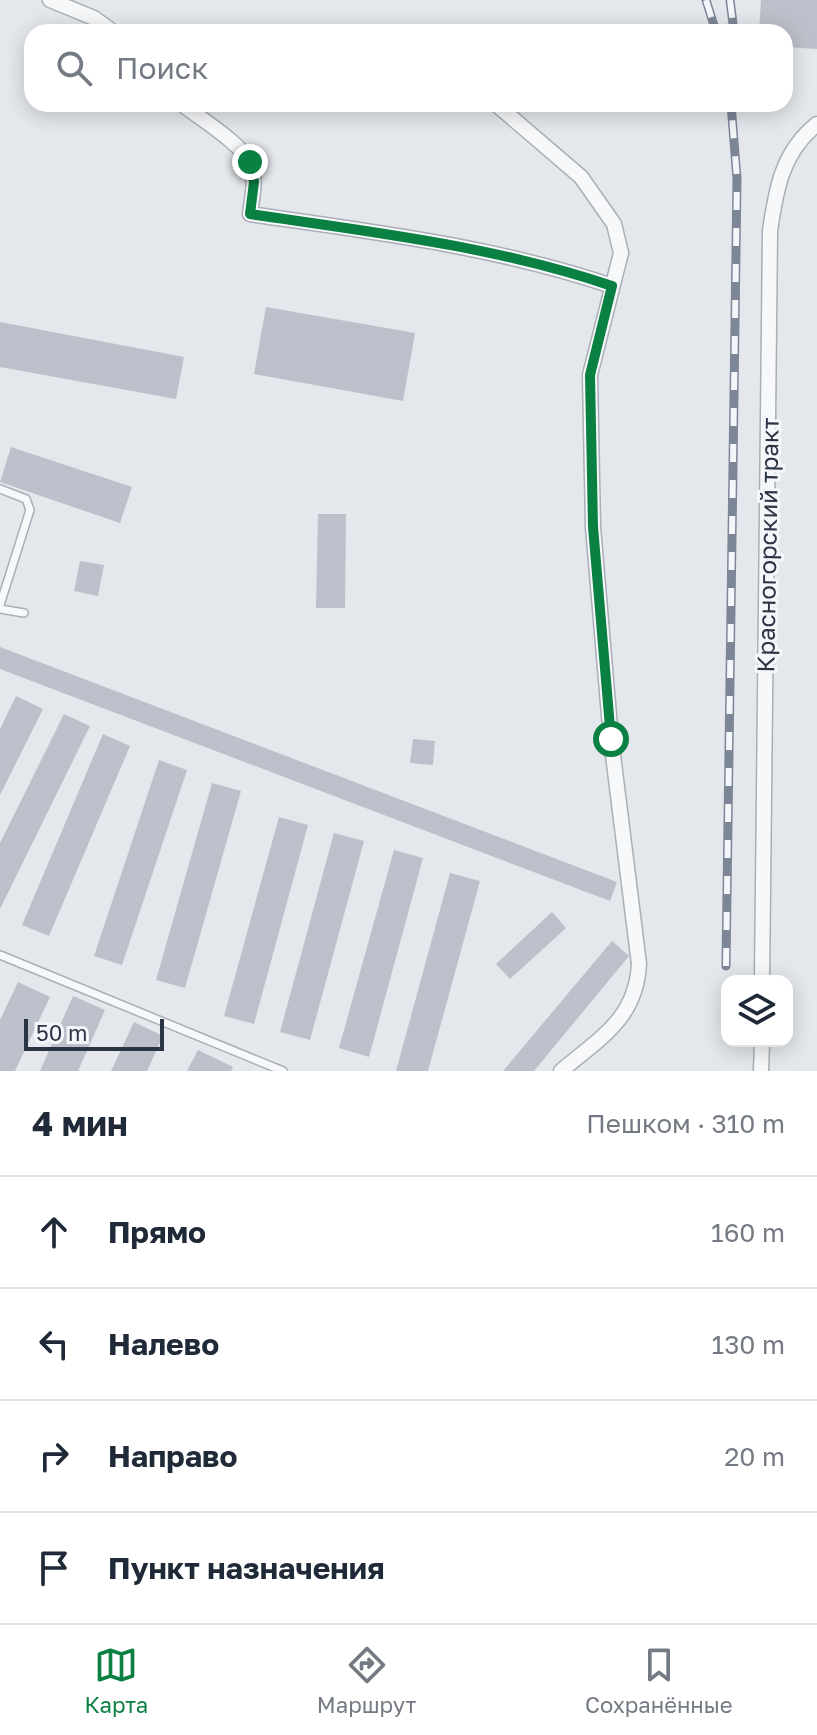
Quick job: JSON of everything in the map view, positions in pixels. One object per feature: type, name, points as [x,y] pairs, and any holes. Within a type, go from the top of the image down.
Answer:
[{"type":"street","points":[[50,0],[102,24]]},
{"type":"street","points":[[191,112],[250,162],[254,182],[250,214],[459,244],[564,270],[612,286]]},
{"type":"street","points":[[505,112],[581,177],[614,224],[621,253],[590,375],[593,527],[611,739],[639,977],[638,990],[621,1019],[561,1071]]},
{"type":"street","name":"Красногорский тракт","points":[[762,975],[770,231],[784,163],[796,144],[817,124]]},
{"type":"street","points":[[761,1071],[762,1047]]},
{"type":"lane","points":[[0,489],[26,499],[30,510],[0,607],[24,613]]},
{"type":"lane","points":[[0,955],[283,1071]]},
{"type":"building","points":[[761,0],[817,0],[817,49],[793,48],[793,24],[760,24]]},
{"type":"building","points":[[266,307],[415,333],[403,401],[254,374]]},
{"type":"building","points":[[0,322],[184,357],[176,399],[0,367]]},
{"type":"building","points":[[11,447],[132,487],[120,523],[0,482]]},
{"type":"building","points":[[318,514],[346,514],[345,608],[316,608]]},
{"type":"building","points":[[80,561],[104,565],[98,596],[74,591]]},
{"type":"building","points":[[0,647],[617,882],[610,901],[0,669]]},
{"type":"building","points":[[16,696],[43,709],[0,795],[0,729]]},
{"type":"building","points":[[64,714],[90,726],[0,909],[0,843]]},
{"type":"building","points":[[103,734],[130,746],[49,936],[22,925]]},
{"type":"building","points":[[413,739],[435,741],[433,765],[410,763]]},
{"type":"building","points":[[159,760],[187,770],[122,965],[94,956]]},
{"type":"building","points":[[212,783],[241,791],[185,988],[156,980]]},
{"type":"building","points":[[279,817],[308,825],[254,1024],[224,1016]]},
{"type":"building","points":[[334,833],[364,841],[310,1040],[280,1032]]},
{"type":"building","points":[[394,850],[423,858],[369,1057],[339,1048]]},
{"type":"building","points":[[450,873],[480,881],[428,1071],[396,1071]]},
{"type":"building","points":[[552,912],[566,928],[510,979],[496,964]]},
{"type":"building","points":[[612,941],[629,956],[534,1071],[503,1071]]},
{"type":"building","points":[[18,982],[50,997],[15,1071],[0,1071],[0,1020]]},
{"type":"building","points":[[73,996],[105,1010],[78,1071],[40,1071]]},
{"type":"building","points":[[134,1022],[163,1036],[147,1071],[111,1071]]},
{"type":"building","points":[[198,1050],[233,1067],[231,1071],[187,1071]]},
{"type":"railway","points":[[706,0],[714,24]]},
{"type":"railway","points":[[730,0],[733,24]]},
{"type":"railway","points":[[726,966],[737,179],[732,112]]},
{"type":"route","points":[[250,162],[254,182],[250,214],[459,244],[564,270],[612,286],[590,375],[593,527],[611,739]]}]
